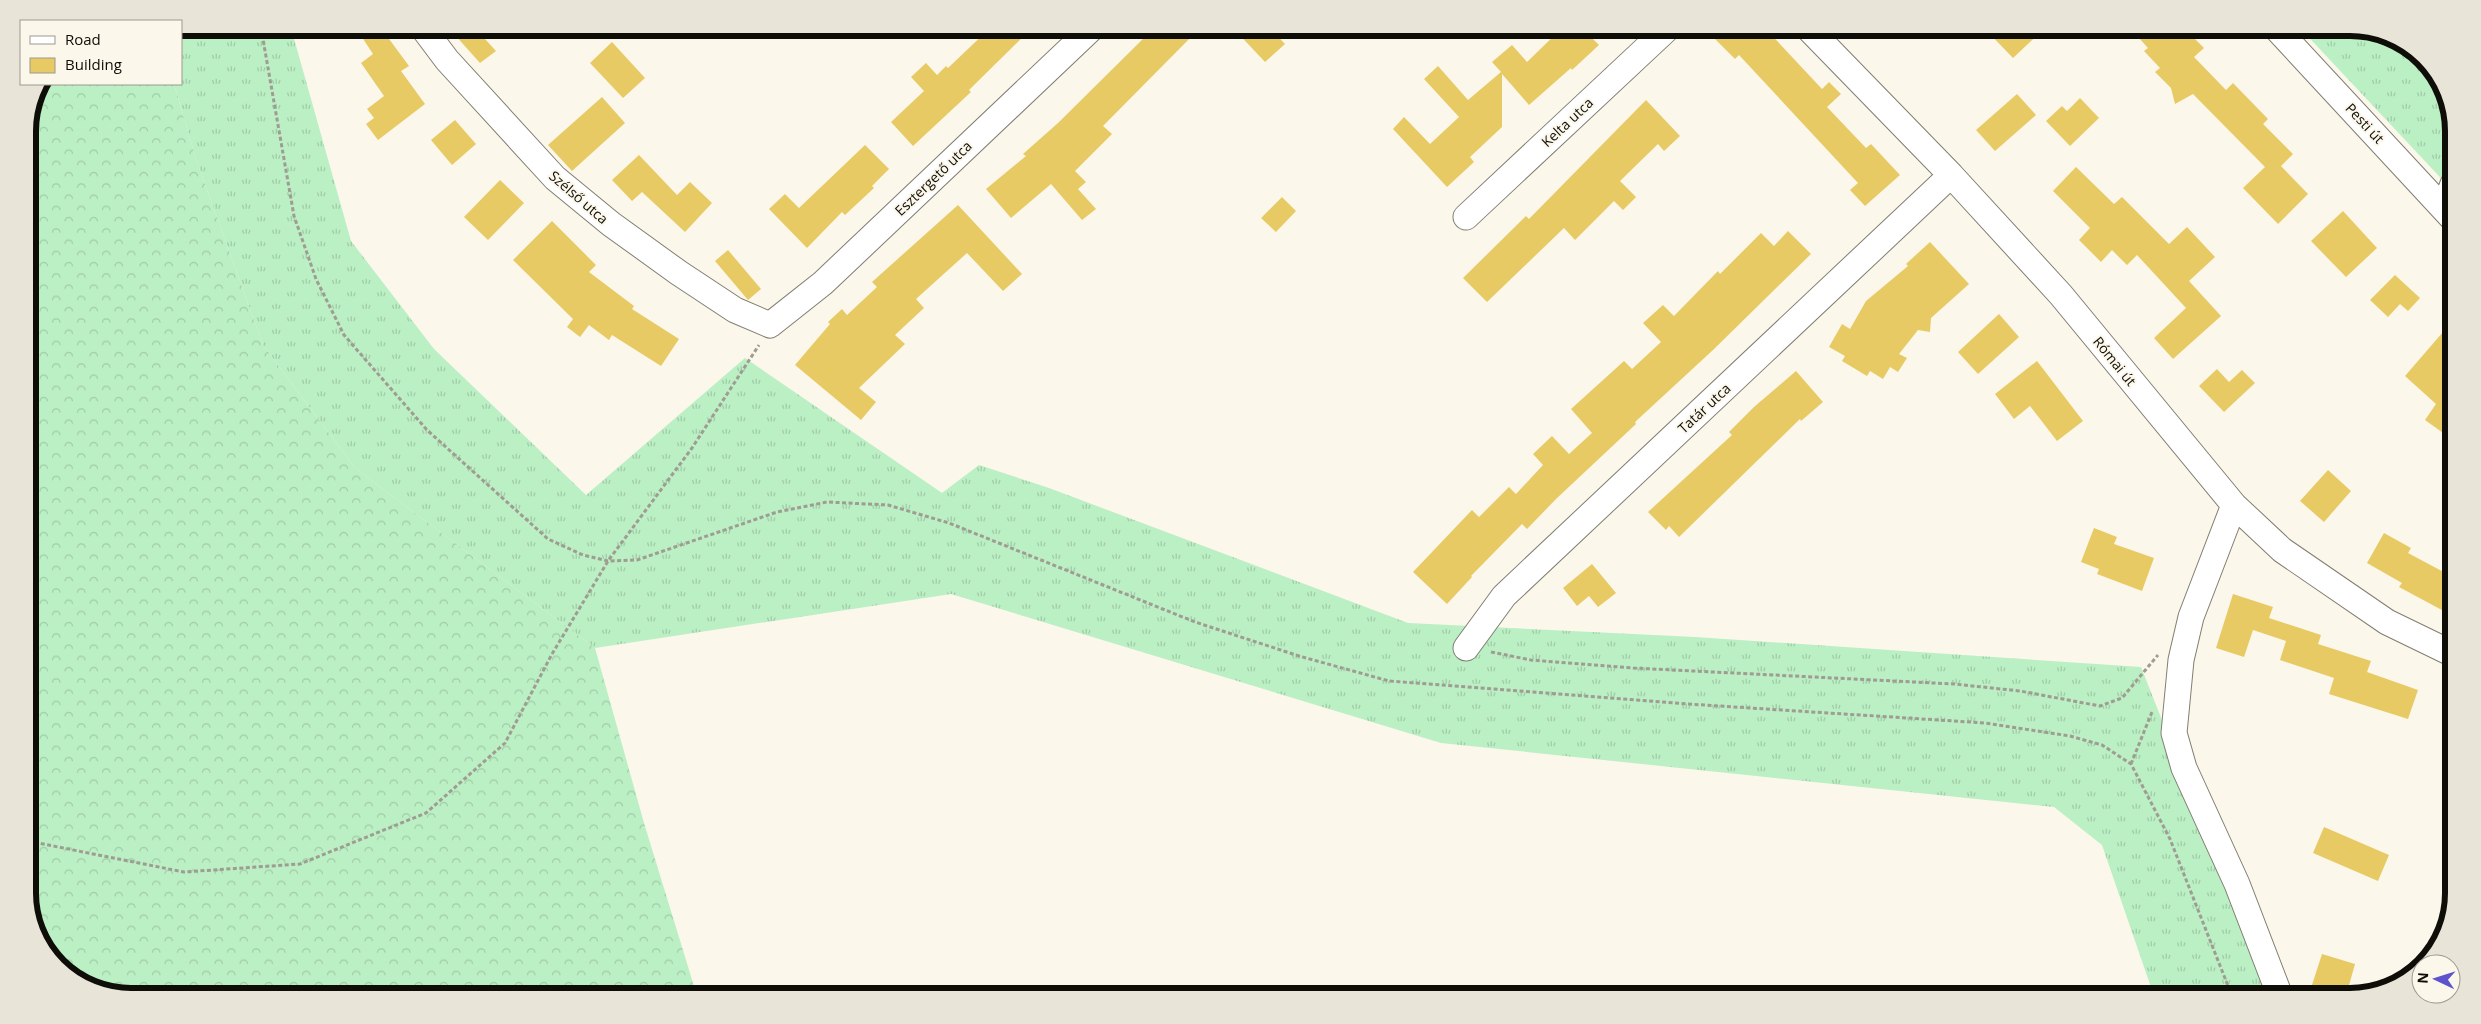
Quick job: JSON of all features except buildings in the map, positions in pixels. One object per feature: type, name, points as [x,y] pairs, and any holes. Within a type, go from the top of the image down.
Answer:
[{"type":"street","name":"Szélső utca","points":[[429,36],[447,60],[556,178],[611,224],[679,273],[734,310],[770,325]]},
{"type":"street","name":"Esztergető utca","points":[[770,325],[823,283],[1084,36]]},
{"type":"street","name":"Kelta utca","points":[[1466,217],[1659,36]]},
{"type":"street","name":"Római út","points":[[1816,36],[1951,175],[2061,295],[2234,505],[2282,550],[2387,622],[2445,650]]},
{"type":"street","name":"Pesti út","points":[[2283,36],[2445,210]]},
{"type":"street","name":"Tatár utca","points":[[1466,648],[1504,596],[1951,175]]},
{"type":"street","points":[[2234,505],[2191,617],[2181,660],[2174,733],[2184,768],[2237,884],[2277,988]]},
{"type":"path","points":[[262,36],[294,216],[316,279],[344,335],[427,430],[548,539],[583,555],[608,561],[637,560],[777,512],[827,502],[888,505],[949,523],[1194,622],[1299,656],[1390,681],[1688,704],[1985,723],[2070,736],[2102,745],[2131,764],[2170,838],[2229,988]]},
{"type":"path","points":[[36,843],[184,872],[300,864],[426,812],[505,743],[552,654],[608,561],[692,448],[770,325]]},
{"type":"path","points":[[1466,648],[1531,660],[1633,668],[1954,684],[2020,691],[2100,706],[2122,698],[2160,654]]},
{"type":"green space","points":[[182,36],[293,36],[351,241],[434,349],[586,495],[745,358],[942,493],[979,465],[1049,488],[1408,623],[1695,637],[2141,667],[2268,988],[2151,988],[2102,845],[2054,807],[1441,743],[951,594],[595,648],[355,468],[263,345],[196,159],[174,85],[182,85]]},
{"type":"green space","points":[[2308,36],[2356,36],[2380,41],[2397,49],[2417,64],[2435,89],[2443,113],[2445,125],[2445,182]]},
{"type":"green space","points":[[48,85],[174,85],[196,159],[263,345],[355,468],[595,648],[644,823],[695,988],[131,988],[107,985],[95,981],[73,968],[56,951],[41,923],[36,899],[36,125],[39,107]]}]
